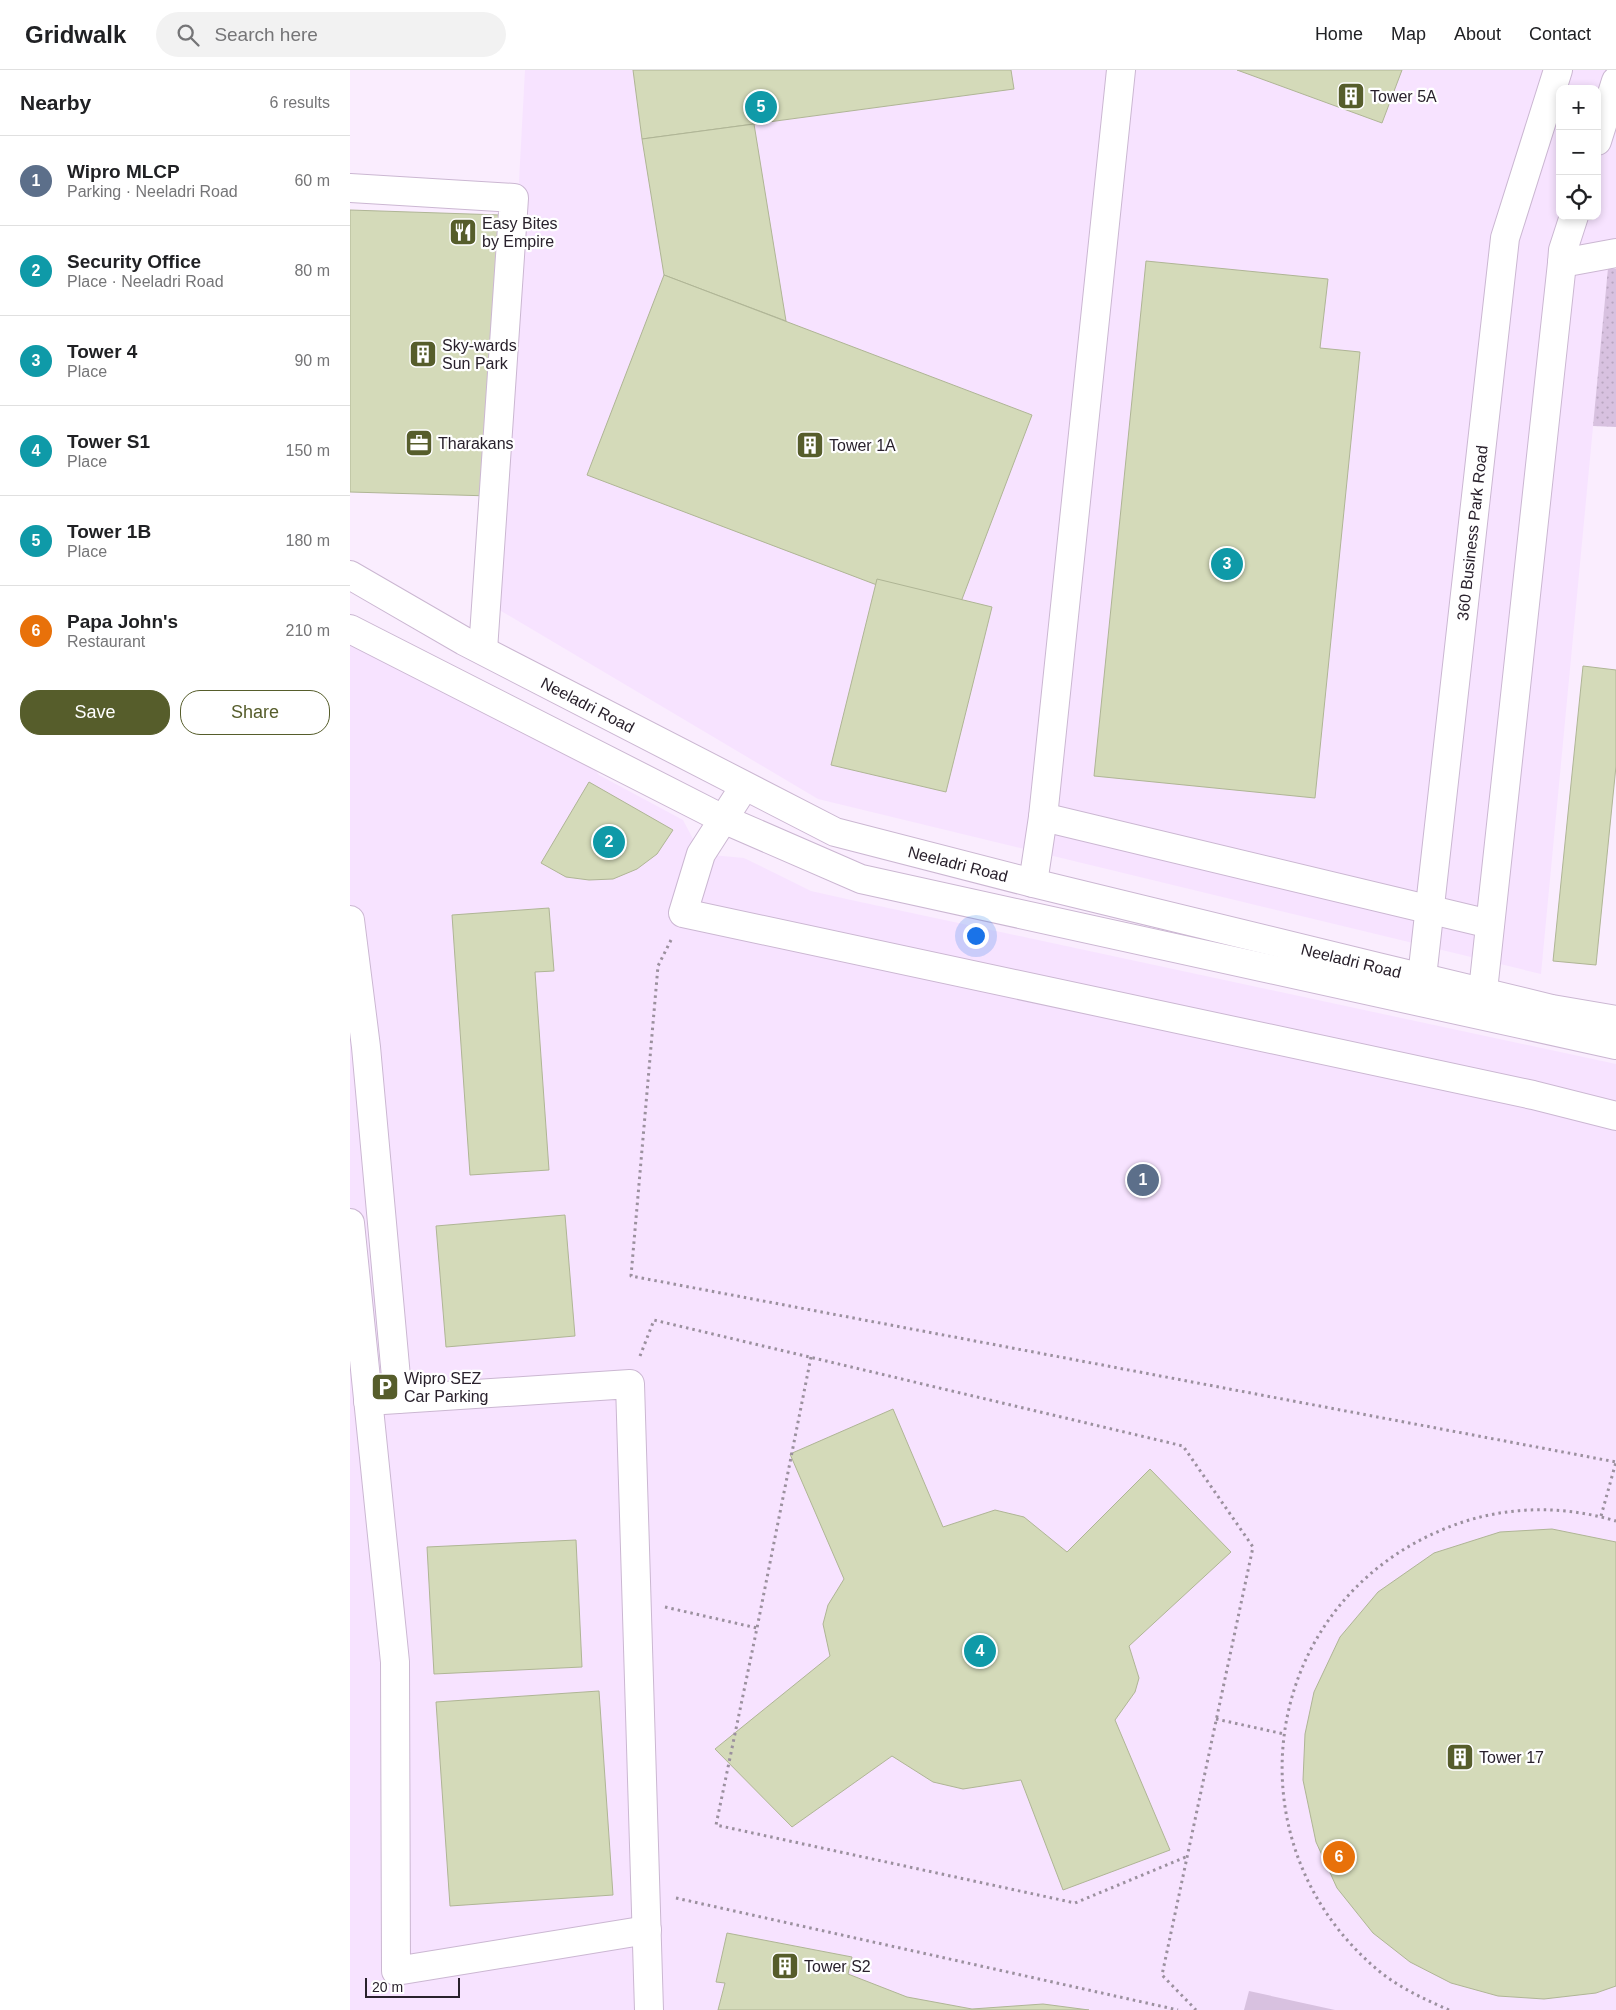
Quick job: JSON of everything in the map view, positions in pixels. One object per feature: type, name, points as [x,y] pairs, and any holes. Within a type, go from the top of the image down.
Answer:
[{"type":"main road","points":[[1032,883],[1043,817],[1121,70]]},
{"type":"main road","name":"360 Business Park Road","points":[[1421,990],[1505,238],[1558,70]]},
{"type":"main road","points":[[1600,130],[1616,81]]},
{"type":"main road","points":[[350,188],[514,198],[483,650]]},
{"type":"main road","points":[[1481,1004],[1563,250],[1573,220]]},
{"type":"main road","points":[[1562,262],[1616,253]]},
{"type":"main road","name":"Neeladri Road","points":[[350,575],[437,626],[744,787],[835,832],[1032,883],[1421,990]]},
{"type":"main road","points":[[418,664],[437,626]]},
{"type":"main road","name":"Neeladri Road","points":[[350,630],[723,819],[861,879],[1421,990],[1481,1004],[1616,1045]]},
{"type":"main road","points":[[744,787],[701,854],[683,913],[1533,1095],[1616,1116]]},
{"type":"main road","points":[[1043,817],[1490,924]]},
{"type":"main road","points":[[350,920],[366,1046],[398,1398]]},
{"type":"main road","name":"Neeladri Road","points":[[1481,1004],[1552,1009],[1616,1020]]},
{"type":"main road","points":[[350,1223],[395,1662],[396,1971],[647,1930]]},
{"type":"main road","points":[[368,1401],[630,1384],[649,2010]]},
{"type":"path","points":[[683,913],[658,966],[631,1276],[1616,1461],[1601,1516]]},
{"type":"path","points":[[630,1384],[654,1320],[1183,1446],[1253,1546],[1162,1975],[1196,2010]]},
{"type":"path","points":[[811,1357],[758,1628],[716,1825],[1075,1903],[1188,1856]]},
{"type":"path","points":[[1448,2010],[1440,2008],[1405,1989],[1380,1972],[1357,1951],[1324,1910],[1310,1886],[1293,1845],[1283,1799],[1284,1734],[1289,1706],[1299,1675],[1315,1640],[1337,1608],[1357,1586],[1376,1568],[1402,1550],[1428,1536],[1460,1522],[1516,1510],[1547,1509],[1572,1511],[1601,1516],[1616,1521]]},
{"type":"path","points":[[636,1601],[758,1628]]},
{"type":"path","points":[[1216,1719],[1284,1734]]},
{"type":"path","points":[[645,1891],[1178,2010]]},
{"type":"shaded area","points":[[525,70],[1616,70],[1616,269],[1608,269],[1541,974],[818,799],[496,608]]},
{"type":"shaded area","points":[[1608,268],[1616,269],[1616,427],[1593,426]]},
{"type":"shaded area","points":[[350,638],[587,758],[599,775],[683,820],[701,854],[744,858],[811,891],[1616,1064],[1616,2010],[350,2010]]},
{"type":"shaded area","points":[[1249,1991],[1335,2010],[1244,2010]]},
{"type":"building","points":[[633,70],[1011,70],[1014,89],[642,139]]},
{"type":"building","name":"Tower 5A","points":[[1237,70],[1402,70],[1382,123]]},
{"type":"building","points":[[754,124],[786,321],[664,275],[642,139]]},
{"type":"building","name":"Sky-wards Sun Park","points":[[350,210],[500,215],[491,496],[350,492]]},
{"type":"building","points":[[1146,261],[1328,279],[1320,348],[1360,352],[1315,798],[1094,776]]},
{"type":"building","name":"Tower 1A","points":[[664,275],[1032,415],[956,615],[587,475]]},
{"type":"building","points":[[877,579],[992,607],[946,792],[831,765]]},
{"type":"building","points":[[1583,666],[1616,670],[1616,766],[1596,965],[1553,961]]},
{"type":"building","points":[[589,782],[673,830],[657,854],[637,869],[613,879],[589,880],[566,877],[541,863]]},
{"type":"building","points":[[549,908],[554,971],[535,972],[549,1170],[470,1175],[452,915]]},
{"type":"building","points":[[565,1215],[575,1336],[446,1347],[436,1226]]},
{"type":"building","points":[[893,1409],[943,1527],[995,1510],[1024,1517],[1067,1552],[1150,1469],[1231,1552],[1129,1646],[1139,1678],[1135,1692],[1115,1720],[1170,1850],[1063,1890],[1021,1780],[963,1789],[933,1782],[892,1756],[792,1827],[715,1749],[830,1656],[823,1624],[828,1605],[844,1579],[790,1454]]},
{"type":"building","name":"Tower 17","points":[[1552,1529],[1616,1542],[1616,1986],[1596,1993],[1544,1999],[1498,1996],[1451,1983],[1410,1962],[1373,1933],[1337,1888],[1316,1842],[1303,1780],[1305,1734],[1314,1692],[1340,1637],[1378,1592],[1434,1553],[1500,1532]]},
{"type":"building","points":[[576,1540],[582,1667],[434,1674],[427,1547]]},
{"type":"building","points":[[599,1691],[613,1895],[450,1906],[436,1702]]},
{"type":"building","name":"Tower S2","points":[[727,1933],[852,1957],[848,1974],[907,1997],[972,2009],[1043,2004],[1089,2010],[718,2010],[725,1983],[716,1982]]},
{"type":"place","name":"Tower 5A","points":[[1351,96]]},
{"type":"place","name":"Tower 1B","points":[[761,107]]},
{"type":"place","name":"Easy Bites by Empire","points":[[463,232]]},
{"type":"place","name":"Sky-wards Sun Park","points":[[423,354]]},
{"type":"place","name":"Tharakans","points":[[419,443]]},
{"type":"place","name":"Tower 1A","points":[[810,445]]},
{"type":"place","name":"Tower 4","points":[[1227,564]]},
{"type":"place","name":"Security Office","points":[[609,842]]},
{"type":"place","name":"Wipro MLCP","points":[[1143,1180]]},
{"type":"place","name":"Wipro SEZ Car Parking","points":[[385,1387]]},
{"type":"place","name":"Tower S1","points":[[980,1651]]},
{"type":"place","name":"Tower 17","points":[[1460,1757]]},
{"type":"place","name":"Papa John's","points":[[1339,1857]]},
{"type":"place","name":"Tower S2","points":[[785,1966]]}]
